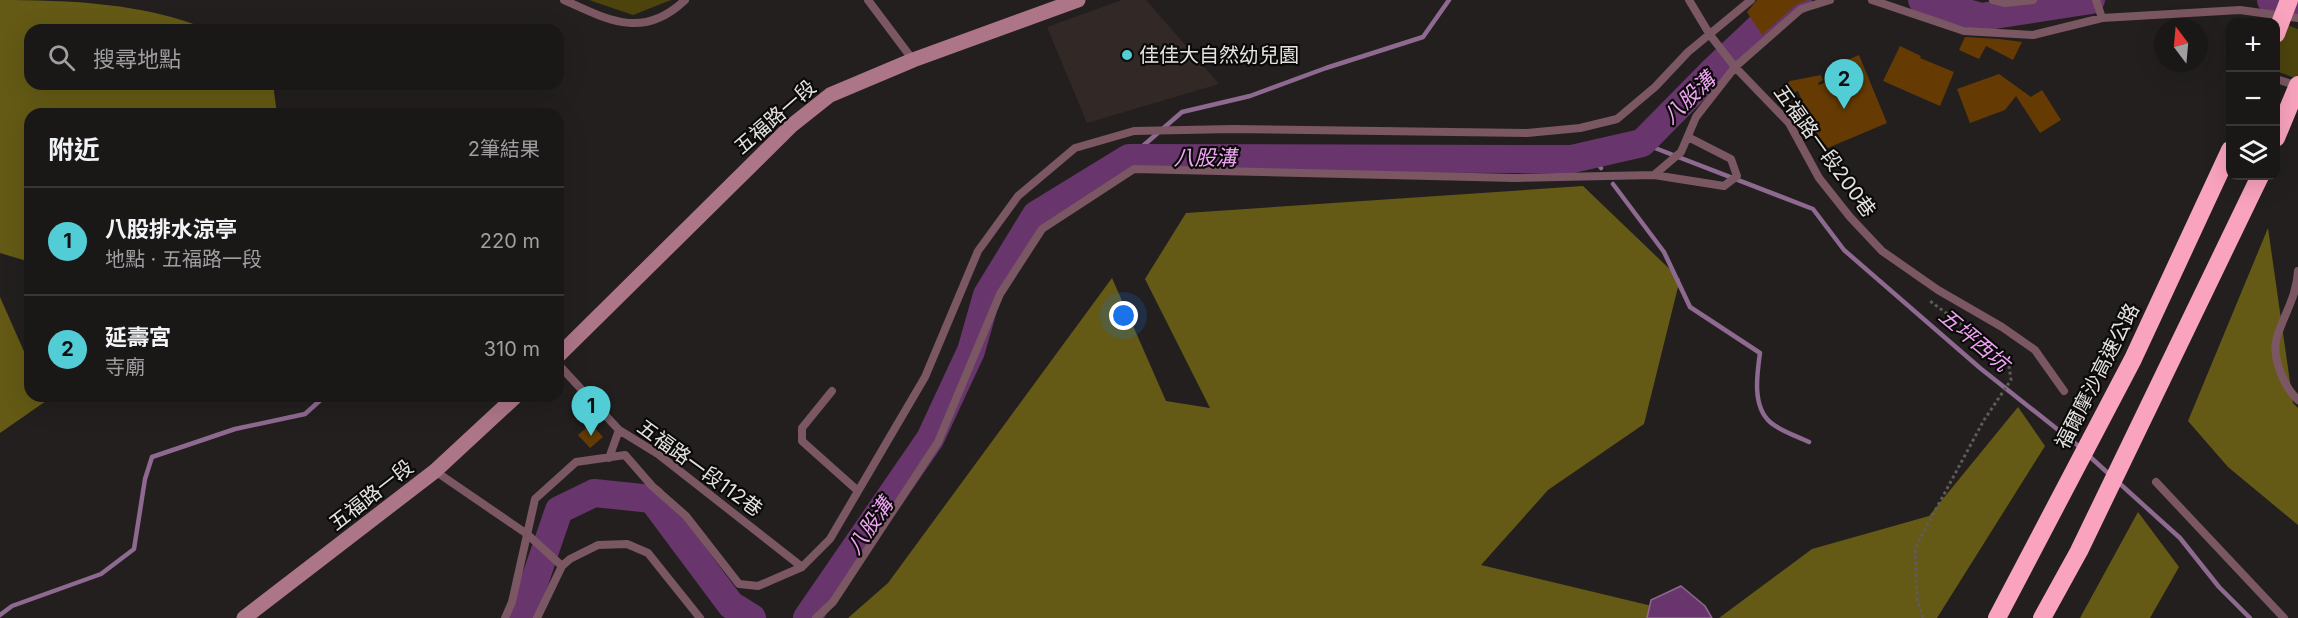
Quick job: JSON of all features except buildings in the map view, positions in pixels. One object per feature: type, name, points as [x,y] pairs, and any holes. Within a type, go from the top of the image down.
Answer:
[{"type":"highway","points":[[2280,24],[2289,0]]},
{"type":"highway","points":[[2280,129],[2298,86]]},
{"type":"highway","name":"福爾摩沙高速公路","points":[[1996,618],[2133,359],[2226,161]]},
{"type":"highway","points":[[2042,618],[2119,468],[2258,180]]},
{"type":"main road","name":"五福路一段","points":[[564,350],[791,126],[830,95],[913,60],[1078,0]]},
{"type":"main road","name":"五福路一段","points":[[244,618],[435,471],[510,402]]},
{"type":"lane","points":[[564,0],[620,24],[635,24],[655,18],[685,0]]},
{"type":"lane","points":[[868,0],[913,60]]},
{"type":"lane","name":"五福路一段200巷","points":[[1689,0],[1710,35],[1735,67],[1789,123],[1819,178],[1850,217],[1882,251],[1938,290],[2002,327],[2035,350],[2064,391]]},
{"type":"lane","points":[[504,618],[512,602],[535,500],[576,462],[625,455],[652,486],[686,516],[739,584],[758,586],[802,567],[830,539],[925,377],[978,251],[1018,196],[1075,148],[1134,131],[1147,130],[1527,133],[1580,128],[1617,119],[1655,87],[1688,52],[1750,0]]},
{"type":"lane","points":[[1654,175],[1681,152],[1696,117],[1735,67],[1802,9],[1830,0]]},
{"type":"lane","points":[[1872,0],[1964,31],[2033,35],[2102,17],[2240,10],[2298,18]]},
{"type":"lane","points":[[1993,0],[2005,3],[2033,0]]},
{"type":"lane","points":[[2096,0],[2102,17]]},
{"type":"lane","points":[[2280,80],[2298,86]]},
{"type":"lane","points":[[816,618],[833,602],[938,442],[1000,294],[1042,229],[1134,169],[1515,177],[1654,175],[1724,186],[1737,176],[1731,159],[1688,137]]},
{"type":"lane","points":[[2298,271],[2298,284],[2276,339],[2283,381],[2286,389],[2298,400]]},
{"type":"lane","name":"五福路一段112巷","points":[[564,370],[619,430],[667,461],[802,567]]},
{"type":"lane","points":[[832,391],[802,428],[802,441],[858,491]]},
{"type":"lane","points":[[609,458],[619,430]]},
{"type":"lane","points":[[435,471],[527,534],[562,566]]},
{"type":"lane","points":[[2156,482],[2284,618]]},
{"type":"lane","points":[[537,618],[562,566],[598,545],[627,544],[648,553],[700,618]]},
{"type":"path","points":[[1923,618],[1917,598],[1915,548],[1978,430],[2011,380],[2009,366],[1989,345],[1928,300]]},
{"type":"shaded area","points":[[0,0],[106,5],[159,14],[193,24],[24,24],[24,90],[274,90],[276,108],[24,108],[24,260],[0,253]]},
{"type":"shaded area","points":[[589,0],[671,0],[633,15]]},
{"type":"shaded area","name":"佳佳大自然幼兒園","points":[[1122,0],[1146,0],[1219,84],[1087,123],[1047,27]]},
{"type":"shaded area","points":[[2280,22],[2298,29],[2298,79],[2280,72]]},
{"type":"shaded area","points":[[1583,186],[1680,279],[1644,424],[1548,490],[1481,565],[1702,618],[848,618],[888,583],[1112,278],[1166,401],[1210,408],[1145,279],[1186,213]]},
{"type":"shaded area","points":[[2268,228],[2293,403],[2298,408],[2298,525],[2228,467],[2188,421]]},
{"type":"shaded area","points":[[0,297],[24,351],[24,402],[45,402],[0,433]]},
{"type":"shaded area","points":[[2018,407],[2045,446],[1937,618],[1719,618],[1812,549],[1929,516]]},
{"type":"shaded area","points":[[2138,512],[2179,567],[2150,618],[2080,618]]},
{"type":"shaded area","points":[[1681,586],[1705,606],[1712,618],[1647,618],[1651,600]]},
{"type":"waterway","points":[[1129,158],[1182,112],[1250,96],[1326,68],[1423,37],[1449,0]]},
{"type":"waterway","name":"八股溝","points":[[807,618],[930,439],[971,351],[987,295],[1036,215],[1129,158],[1572,159],[1642,143],[1785,3],[1798,0]]},
{"type":"waterway","name":"八股溝","points":[[1922,0],[1981,17],[2091,0]]},
{"type":"waterway","name":"八股溝","points":[[2271,0],[2298,2]]},
{"type":"waterway","name":"五坪西坑","points":[[1642,143],[1813,209],[1844,250],[1980,368],[2081,448]]},
{"type":"waterway","points":[[1591,155],[1601,168]]},
{"type":"waterway","points":[[1613,184],[1664,252],[1690,307],[1760,353],[1757,389],[1764,415],[1779,428],[1809,442]]},
{"type":"waterway","points":[[0,615],[12,606],[101,574],[134,549],[145,479],[152,457],[235,429],[305,414],[318,402]]},
{"type":"waterway","name":"五坪西坑","points":[[2087,454],[2110,475]]},
{"type":"waterway","name":"五坪西坑","points":[[2118,482],[2180,538],[2219,587],[2250,618]]},
{"type":"waterway","name":"八股溝","points":[[522,618],[559,510],[594,493],[652,499],[731,605],[752,618]]},
{"type":"place","name":"佳佳大自然幼兒園","points":[[1127,55]]},
{"type":"place","name":"延壽宮","points":[[1844,109]]},
{"type":"place","name":"八股排水涼亭","points":[[591,436]]}]
